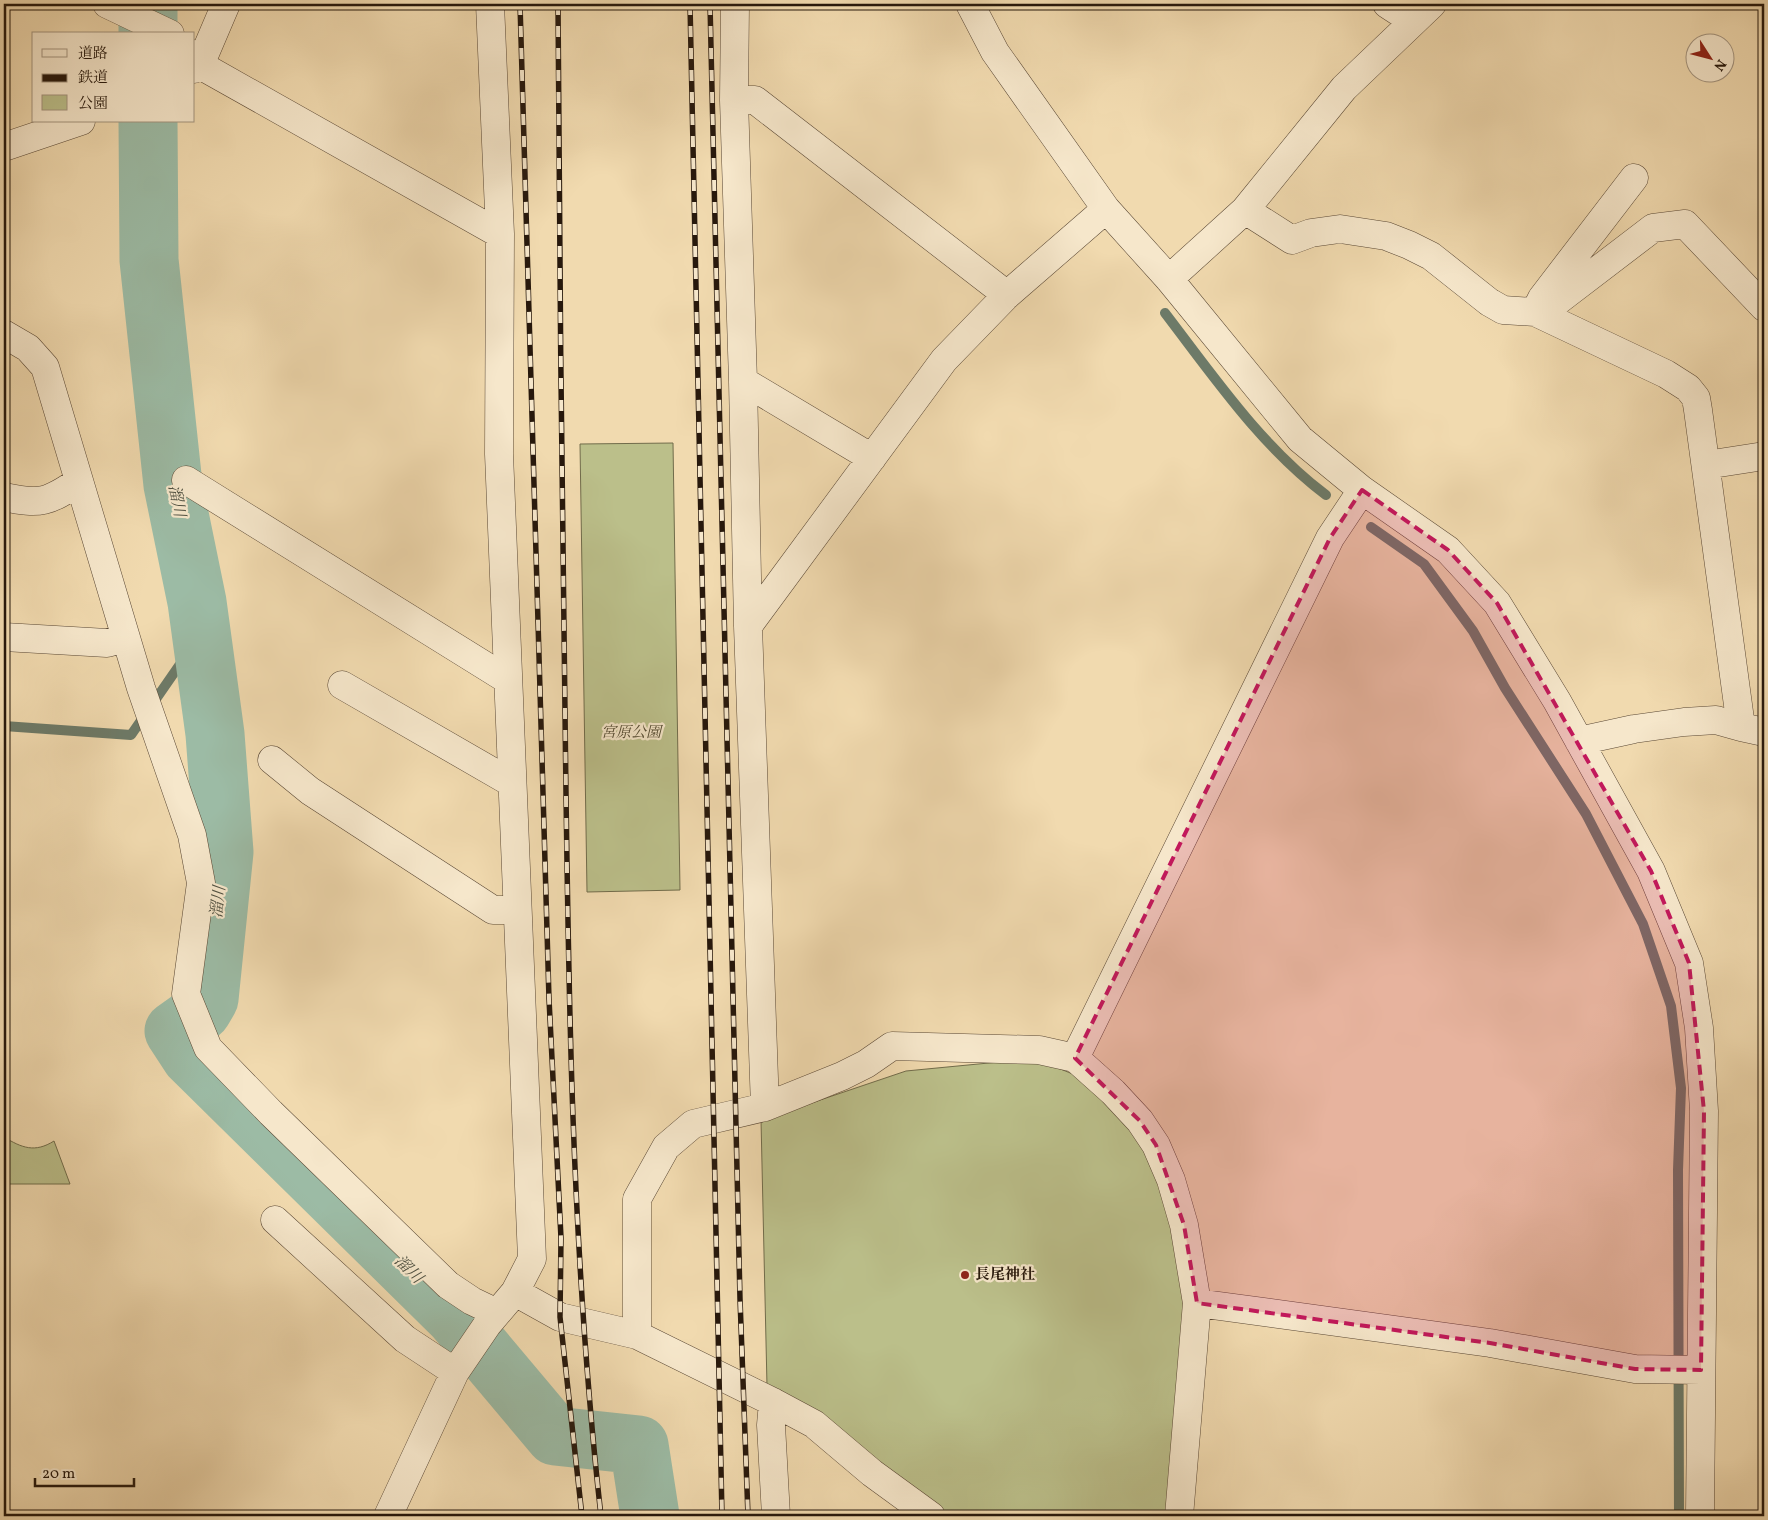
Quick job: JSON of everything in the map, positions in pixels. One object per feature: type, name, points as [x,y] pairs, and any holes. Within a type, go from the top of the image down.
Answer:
[{"type":"street","points":[[107,4],[154,26]]},
{"type":"street","points":[[226,4],[196,63],[500,234]]},
{"type":"street","points":[[388,1516],[455,1372],[492,1319],[515,1292],[532,1259],[516,910],[499,454],[500,234],[490,4]]},
{"type":"street","points":[[735,4],[734,100],[743,381],[748,626],[765,1107]]},
{"type":"street","points":[[970,4],[995,52],[1106,209],[1169,279],[1300,439],[1362,490],[1448,550],[1497,603],[1579,741],[1650,870],[1689,963],[1699,1028],[1704,1111],[1700,1516]]},
{"type":"street","points":[[1387,4],[1423,12]]},
{"type":"street","points":[[1169,279],[1245,210],[1344,88],[1423,12]]},
{"type":"street","points":[[734,100],[755,100],[1007,295]]},
{"type":"street","points":[[4,148],[78,122]]},
{"type":"street","points":[[1535,312],[1542,298],[1634,178]]},
{"type":"street","points":[[748,626],[944,360],[1007,295],[1106,209]]},
{"type":"street","points":[[1245,210],[1292,240],[1311,233],[1340,228],[1386,236],[1431,256],[1489,302],[1503,310],[1535,312],[1666,374],[1688,388],[1696,398],[1706,465],[1753,729],[1716,720],[1634,729],[1579,741]]},
{"type":"street","points":[[1535,312],[1560,299],[1653,228],[1685,224],[1764,307]]},
{"type":"street","points":[[4,334],[28,348],[45,367],[126,638],[192,835],[201,883],[186,994],[208,1048],[271,1113],[441,1278],[492,1319]]},
{"type":"street","points":[[743,381],[872,458]]},
{"type":"street","points":[[1706,465],[1764,456]]},
{"type":"street","points":[[186,480],[508,680]]},
{"type":"street","points":[[4,497],[24,501],[54,499],[79,481]]},
{"type":"street","points":[[1076,1058],[1330,538],[1362,490]]},
{"type":"street","points":[[4,637],[107,644],[126,638]]},
{"type":"street","points":[[342,685],[512,783]]},
{"type":"street","points":[[272,760],[310,791],[493,910],[516,910]]},
{"type":"street","points":[[637,1335],[637,1199],[666,1147],[693,1124],[765,1107],[842,1076],[866,1064],[892,1046],[1039,1050],[1076,1058],[1120,1099],[1140,1121],[1156,1145],[1172,1180],[1184,1225],[1196,1303],[1180,1516]]},
{"type":"street","points":[[275,1220],[405,1339],[455,1372]]},
{"type":"street","points":[[515,1292],[560,1317],[637,1335],[814,1424],[872,1473],[931,1516]]},
{"type":"street","points":[[1196,1303],[1490,1343],[1635,1369],[1700,1370]]},
{"type":"street","points":[[773,1402],[771,1425],[776,1516]]},
{"type":"highlighted area","points":[[1362,490],[1448,550],[1497,603],[1651,871],[1689,963],[1704,1111],[1701,1370],[1635,1369],[1490,1343],[1197,1303],[1184,1225],[1156,1145],[1140,1121],[1075,1058],[1330,538]]},
{"type":"green space","name":"宮原公園","points":[[673,443],[680,890],[587,892],[580,444]]},
{"type":"green space","points":[[1041,1061],[1080,1077],[1116,1106],[1162,1178],[1187,1304],[1168,1516],[946,1516],[828,1420],[767,1386],[761,1120],[906,1071],[999,1062]]},
{"type":"green space","points":[[4,1137],[29,1148],[41,1147],[54,1141],[70,1184],[4,1184]]},
{"type":"waterway","name":"溜川","points":[[148,4],[148,32]]},
{"type":"waterway","name":"溜川","points":[[148,122],[149,260],[173,485],[197,602],[215,734],[224,852],[209,999],[202,1011],[174,1031],[191,1057],[455,1317],[555,1436],[639,1445],[650,1516]]},
{"type":"waterway","points":[[1165,313],[1220,386],[1259,433],[1302,476],[1326,495]]},
{"type":"waterway","points":[[1371,527],[1424,564],[1473,631],[1505,688],[1586,814],[1643,924],[1671,1006],[1681,1088],[1678,1170],[1679,1516]]},
{"type":"waterway","points":[[4,726],[131,735],[201,634]]},
{"type":"railway","points":[[520,4],[549,999],[561,1238],[560,1317],[582,1516]]},
{"type":"railway","points":[[558,4],[566,812],[570,1014],[577,1215],[583,1315],[601,1516]]},
{"type":"railway","points":[[690,4],[722,1516]]},
{"type":"railway","points":[[710,4],[740,1299],[748,1516]]},
{"type":"place","name":"長尾神社","points":[[965,1275]]}]
